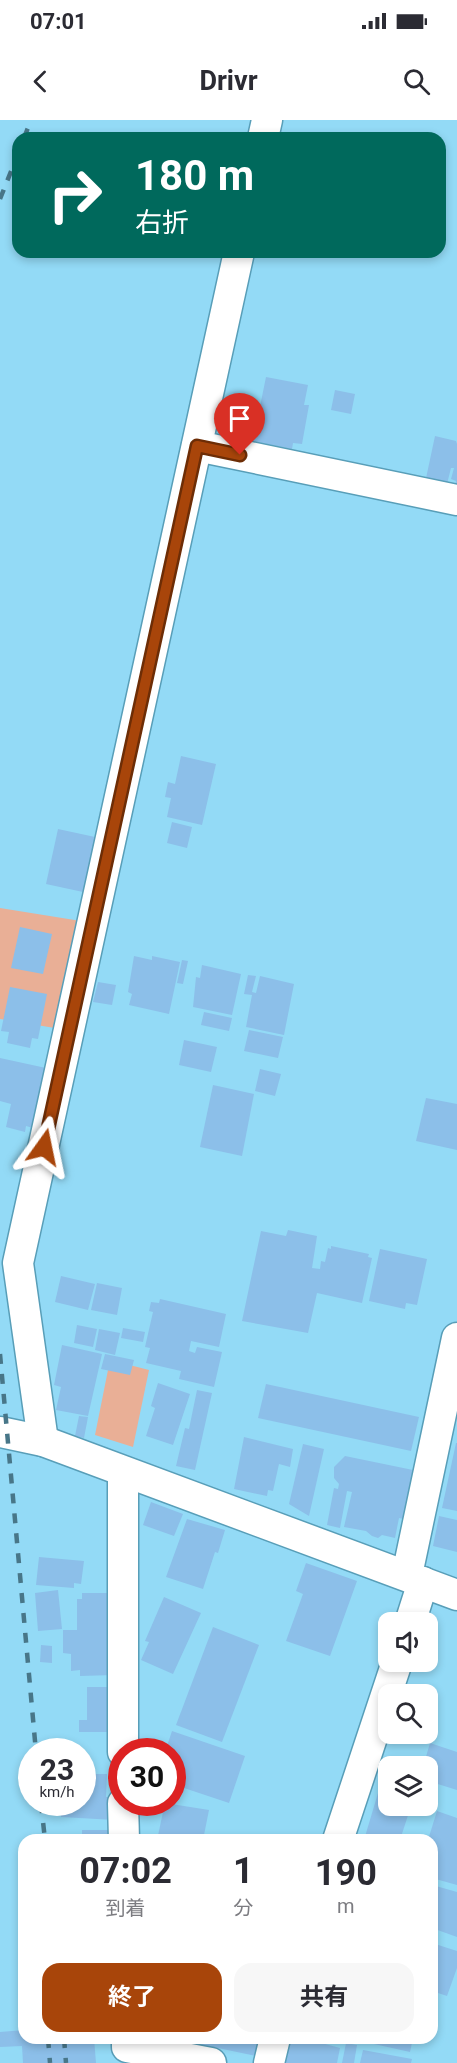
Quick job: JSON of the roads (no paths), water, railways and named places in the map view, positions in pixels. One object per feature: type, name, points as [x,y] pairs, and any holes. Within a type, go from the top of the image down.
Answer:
[{"type":"street","points":[[43,1441],[18,1263],[238,258]]},
{"type":"street","points":[[197,446],[457,500]]},
{"type":"street","points":[[411,1612],[457,1338]]},
{"type":"street","points":[[0,1431],[43,1441],[457,1595]]},
{"type":"street","points":[[123,1472],[123,1738]]},
{"type":"street","points":[[340,1834],[393,1672]]},
{"type":"street","points":[[123,1816],[123,1834]]},
{"type":"street","points":[[127,2044],[127,2047],[211,2063]]},
{"type":"street","points":[[269,2063],[274,2044]]},
{"type":"railway","points":[[26,132],[31,120]]},
{"type":"railway","points":[[0,199],[12,169]]},
{"type":"railway","points":[[0,1354],[35,1738]]},
{"type":"railway","points":[[42,1816],[44,1834]]},
{"type":"railway","points":[[48,2044],[50,2063]]},
{"type":"railway","points":[[64,2044],[66,2063]]}]
